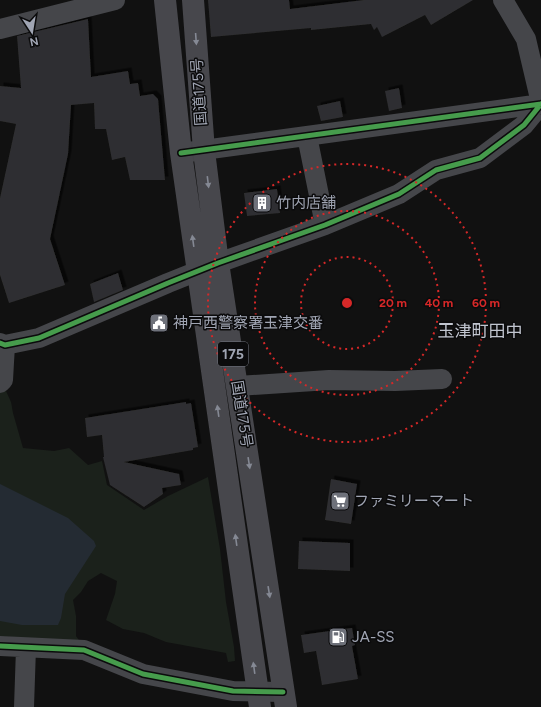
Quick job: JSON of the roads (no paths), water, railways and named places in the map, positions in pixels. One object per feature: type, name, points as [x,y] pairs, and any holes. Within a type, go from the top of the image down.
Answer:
[{"type":"highway","name":"国道175号","points":[[165,0],[181,153],[258,699]]},
{"type":"highway","name":"国道175号","points":[[193,0],[204,151],[218,263],[285,699]]},
{"type":"street","points":[[0,30],[115,0]]},
{"type":"street","points":[[503,0],[526,39],[541,103]]},
{"type":"street","points":[[181,153],[541,103]]},
{"type":"street","points":[[0,383],[3,380],[2,344],[39,338],[218,263],[325,224],[399,194],[436,170],[480,158],[524,125],[541,103]]},
{"type":"street","points":[[307,136],[325,224]]},
{"type":"street","points":[[238,386],[329,380],[442,379]]},
{"type":"street","points":[[0,646],[84,650],[143,674],[233,691],[258,699],[285,699]]},
{"type":"street","points":[[24,707],[26,648]]},
{"type":"place","name":"竹内店舗","points":[[262,203]]},
{"type":"place","name":"神戸西警察署玉津交番","points":[[159,323]]},
{"type":"place","name":"ファミリーマート","points":[[340,501]]},
{"type":"place","name":"JA-SS","points":[[338,637]]},
{"type":"district","name":"玉津町田中","points":[[480,331]]}]
